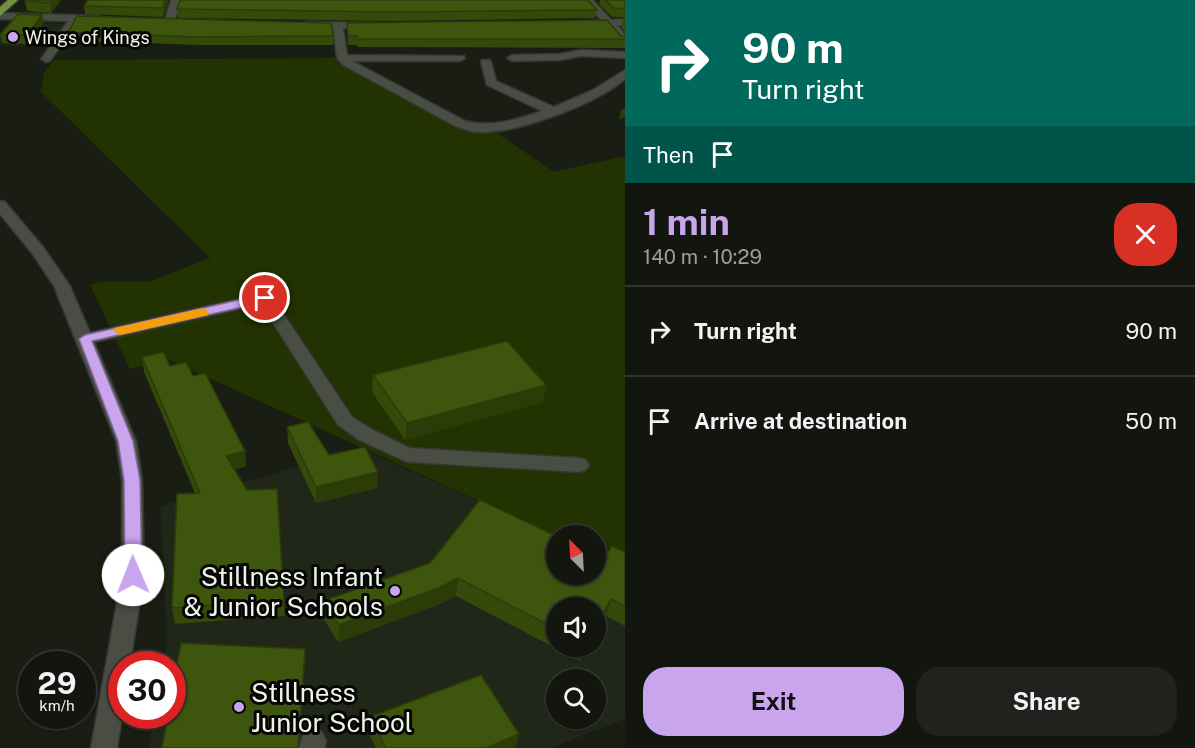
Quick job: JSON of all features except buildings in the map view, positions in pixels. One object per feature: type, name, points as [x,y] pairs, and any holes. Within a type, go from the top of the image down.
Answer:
[{"type":"main road","points":[[1,11],[13,0]]},
{"type":"street","points":[[158,22],[175,22],[176,0]]},
{"type":"street","points":[[588,0],[625,41]]},
{"type":"street","points":[[46,59],[82,7]]},
{"type":"street","points":[[1,11],[110,20]]},
{"type":"street","points":[[575,24],[625,22]]},
{"type":"street","points":[[292,25],[382,26]]},
{"type":"street","points":[[338,25],[342,58]]},
{"type":"street","points":[[512,58],[560,57],[581,53],[625,55]]},
{"type":"street","points":[[342,58],[460,58]]},
{"type":"street","points":[[342,58],[461,124],[476,128],[491,127],[554,112],[603,91],[625,73]]},
{"type":"street","points":[[486,62],[491,83],[554,112]]},
{"type":"street","points":[[0,205],[38,250],[62,286],[126,441],[132,480],[133,575],[104,748]]},
{"type":"street","points":[[85,339],[265,298],[345,421],[366,435],[407,455],[579,465]]},
{"type":"shaded area","points":[[17,22],[67,26],[58,38],[53,40],[55,42],[52,46],[0,45],[0,40]]},
{"type":"shaded area","name":"Stillness Infant & Junior Schools","points":[[361,449],[546,532],[546,585],[606,585],[606,558],[625,567],[625,719],[606,726],[606,669],[546,669],[546,729],[599,729],[551,748],[149,748],[152,729],[186,729],[186,651],[165,651],[167,638],[160,506]]},
{"type":"green space","points":[[335,58],[343,65],[455,127],[471,132],[497,133],[554,172],[625,156],[625,567],[606,558],[606,525],[546,525],[546,531],[169,360],[130,369],[90,285],[100,282],[148,282],[210,258],[41,92],[44,73],[54,60]]},
{"type":"slow traffic","points":[[120,331],[203,312]]},
{"type":"place","name":"Wings of Kings","points":[[13,37]]},
{"type":"place","name":"Stillness Infant & Junior Schools","points":[[395,591]]},
{"type":"place","name":"Stillness Junior School","points":[[239,707]]},
{"type":"route","points":[[133,575],[132,480],[126,441],[85,339],[265,298]]}]
